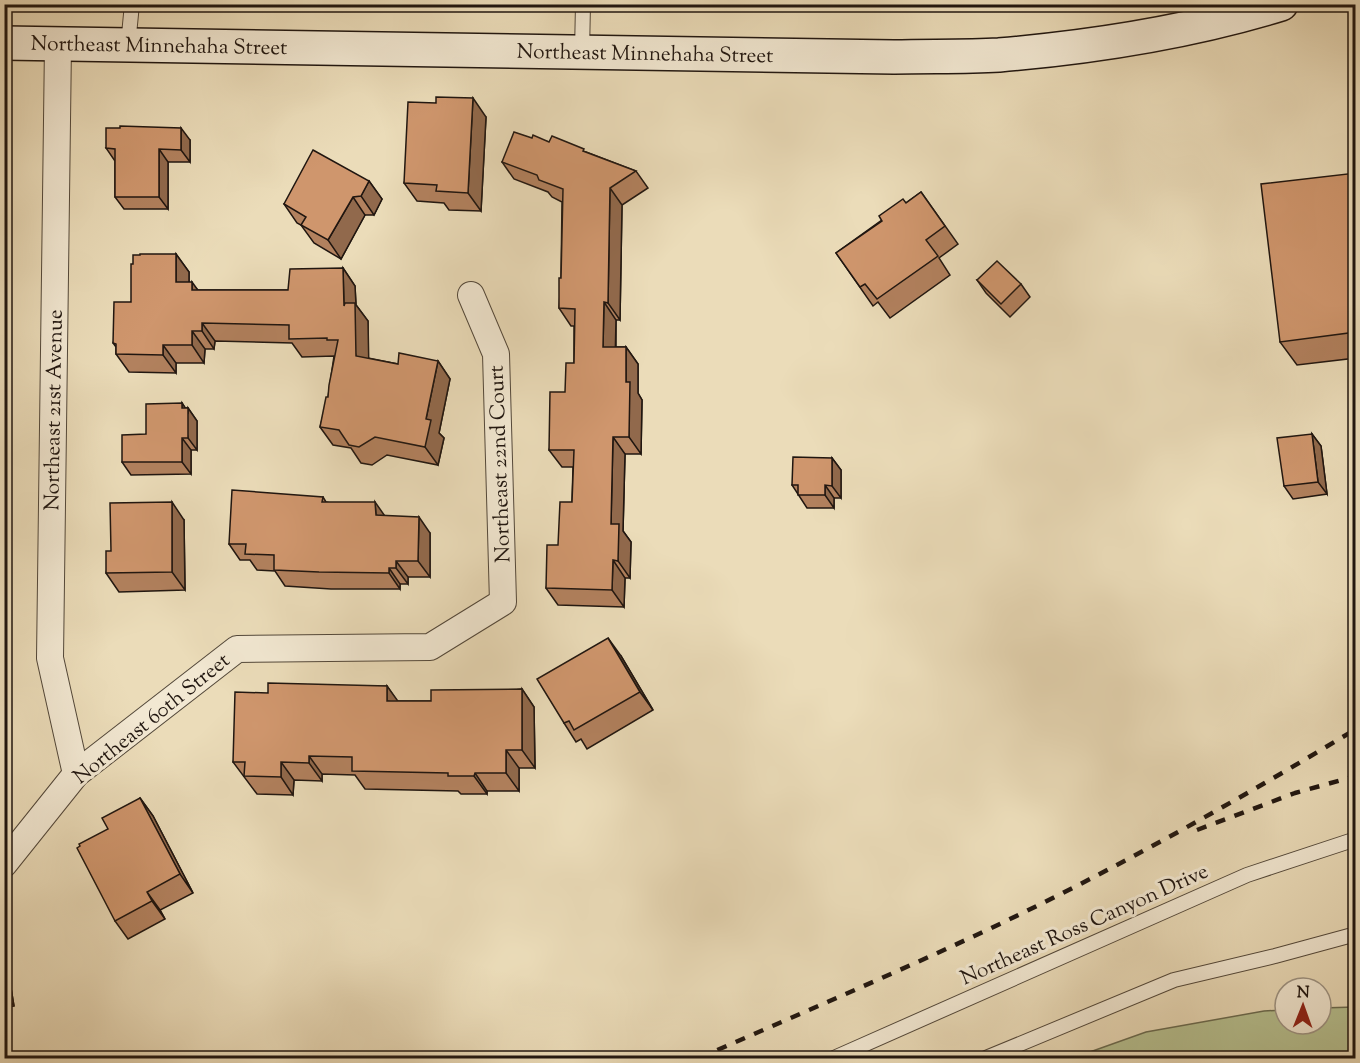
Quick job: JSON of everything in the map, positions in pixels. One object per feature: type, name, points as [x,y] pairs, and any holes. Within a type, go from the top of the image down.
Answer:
[{"type":"main road","name":"Northeast Minnehaha Street","points":[[4,43],[894,57],[997,55],[1102,42],[1188,28],[1281,4]]},
{"type":"street","name":"Northeast 21st Avenue","points":[[58,44],[50,658],[76,774]]},
{"type":"street","name":"Northeast 22nd Court","points":[[471,295],[496,354],[503,602]]},
{"type":"street","name":"Northeast 60th Street","points":[[4,864],[76,774],[237,649],[430,646],[503,602]]},
{"type":"lane","points":[[128,45],[132,4]]},
{"type":"lane","points":[[582,52],[583,4]]},
{"type":"lane","name":"Northeast Ross Canyon Drive","points":[[834,1059],[1247,875],[1356,839]]},
{"type":"lane","points":[[986,1059],[1174,980],[1356,934]]},
{"type":"green space","points":[[1355,1007],[1355,1058],[1073,1058],[1146,1032],[1264,1011],[1273,1011],[1273,1036],[1333,1036],[1333,1008]]},
{"type":"building","points":[[436,97],[473,98],[468,193],[436,191],[437,185],[404,183],[408,102],[436,103]]},
{"type":"building","points":[[120,126],[181,128],[181,150],[159,149],[159,197],[115,197],[115,149],[106,148],[106,128],[120,128]]},
{"type":"building","points":[[514,132],[532,138],[533,135],[549,142],[552,136],[584,149],[583,151],[636,171],[610,188],[608,303],[604,302],[603,347],[626,347],[626,382],[630,382],[629,437],[613,437],[611,524],[619,524],[618,561],[613,560],[612,590],[546,588],[547,545],[558,545],[560,502],[572,502],[574,450],[549,450],[550,392],[565,392],[566,363],[574,363],[575,309],[559,308],[563,189],[539,180],[537,175],[502,162]]},
{"type":"building","points":[[313,150],[369,181],[361,196],[353,197],[328,240],[301,225],[306,217],[284,204]]},
{"type":"building","points":[[1356,173],[1356,332],[1280,342],[1261,184]]},
{"type":"building","points":[[921,192],[945,226],[926,240],[938,256],[877,299],[865,284],[860,287],[836,253],[882,221],[879,216],[903,199],[906,203]]},
{"type":"building","points":[[176,254],[176,282],[192,282],[192,290],[288,290],[290,269],[343,268],[344,306],[345,303],[355,303],[356,356],[398,364],[399,353],[438,361],[426,419],[431,420],[425,447],[375,437],[359,447],[349,445],[339,430],[320,427],[338,340],[289,339],[289,325],[202,323],[202,331],[192,331],[192,345],[163,345],[163,355],[116,354],[116,344],[113,343],[114,302],[131,302],[131,264],[133,264],[133,255]]},
{"type":"building","points":[[997,261],[1021,284],[1001,304],[977,280]]},
{"type":"building","points":[[182,403],[182,408],[188,408],[188,438],[182,438],[182,462],[122,462],[122,435],[146,434],[146,404]]},
{"type":"building","points":[[1312,434],[1318,482],[1284,486],[1277,438]]},
{"type":"building","points":[[793,457],[832,458],[832,486],[825,485],[825,495],[798,495],[798,485],[792,485]]},
{"type":"building","points":[[232,490],[323,497],[322,502],[375,502],[376,515],[419,517],[418,561],[396,561],[396,568],[389,568],[389,573],[274,570],[274,555],[245,554],[246,544],[229,544]]},
{"type":"building","points":[[172,502],[172,572],[106,573],[106,551],[111,551],[110,503]]},
{"type":"building","points":[[608,638],[640,692],[574,730],[569,721],[564,723],[537,679]]},
{"type":"building","points":[[268,683],[387,686],[387,701],[431,701],[431,690],[522,689],[522,750],[506,750],[506,773],[475,773],[474,776],[448,776],[448,773],[352,771],[352,757],[309,756],[309,763],[281,762],[281,777],[244,776],[245,762],[233,762],[235,692],[268,693]]},
{"type":"building","points":[[140,798],[180,874],[147,892],[152,901],[115,921],[77,848],[79,844],[108,829],[102,818]]},
{"type":"railway","points":[[699,1058],[985,931],[1080,884],[1173,835],[1356,729]]},
{"type":"railway","points":[[1197,830],[1295,793],[1356,776]]}]
